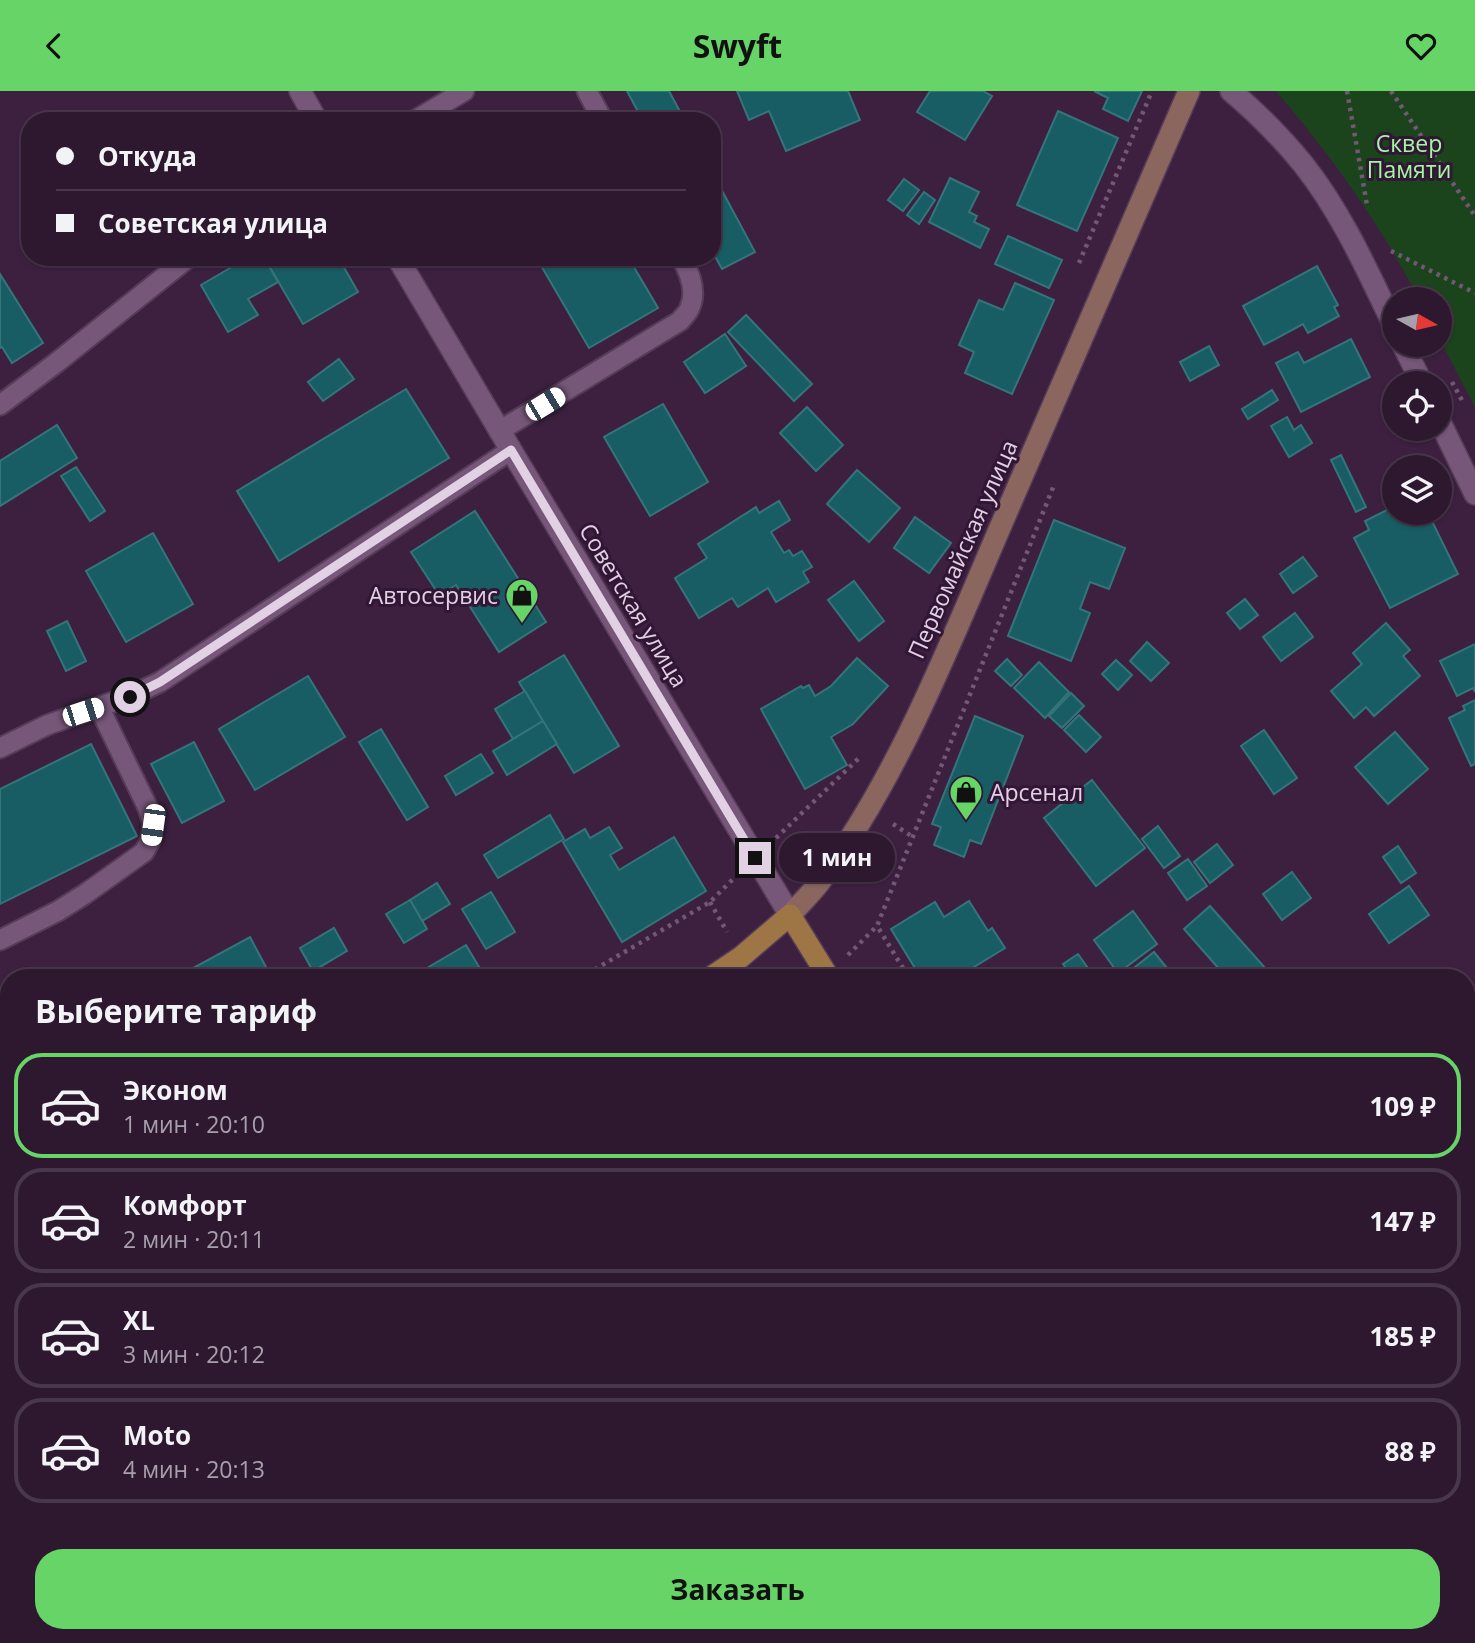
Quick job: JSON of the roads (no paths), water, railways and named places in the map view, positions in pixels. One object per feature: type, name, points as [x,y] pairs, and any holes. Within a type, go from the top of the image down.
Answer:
[{"type":"main road","name":"Советская улица","points":[[790,915],[823,969]]},
{"type":"main road","name":"Первомайская улица","points":[[723,969],[750,950],[790,915]]},
{"type":"street","points":[[300,91],[312,112]]},
{"type":"street","name":"Первомайская улица","points":[[790,915],[820,882],[845,847],[900,750],[952,638],[1189,91]]},
{"type":"street","points":[[1231,91],[1263,119],[1303,165],[1335,211],[1382,301]]},
{"type":"street","name":"Советская улица","points":[[402,266],[790,915]]},
{"type":"street","points":[[1449,441],[1475,494]]},
{"type":"lane","points":[[429,112],[464,91]]},
{"type":"lane","points":[[587,91],[598,112]]},
{"type":"lane","points":[[0,405],[179,266]]},
{"type":"lane","points":[[499,431],[680,321],[691,307],[692,289],[686,266]]},
{"type":"lane","points":[[0,748],[47,725],[130,697],[160,682],[511,450]]},
{"type":"lane","points":[[0,940],[58,911],[85,894],[144,852],[150,841],[153,825],[148,808],[99,707]]},
{"type":"place","name":"Автосервис","points":[[522,625]]},
{"type":"place","name":"Арсенал","points":[[966,822]]},
{"type":"park label","name":"Сквер Памяти","points":[[1409,156]]}]
